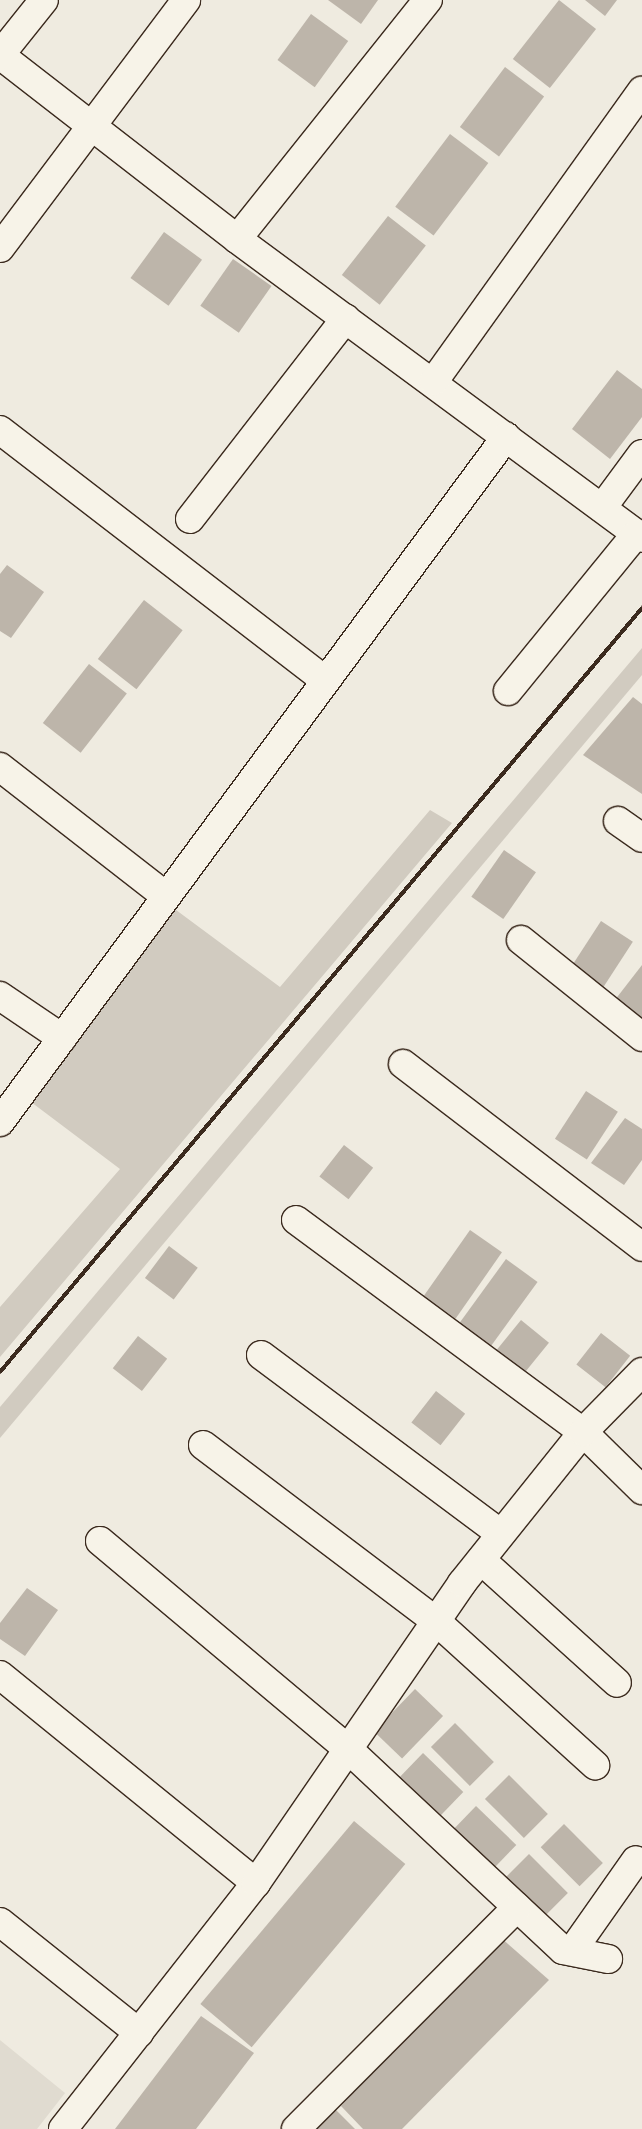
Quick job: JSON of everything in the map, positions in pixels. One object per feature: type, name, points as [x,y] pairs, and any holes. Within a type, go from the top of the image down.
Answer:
[{"type":"street","points":[[44,0],[0,55],[90,128],[237,239],[434,381],[506,438],[639,536],[508,691]]},
{"type":"street","points":[[0,248],[186,0]]},
{"type":"street","points":[[237,239],[428,0]]},
{"type":"street","points":[[434,381],[642,91]]},
{"type":"street","points":[[190,520],[346,318]]},
{"type":"street","points":[[0,430],[326,681]]},
{"type":"street","points":[[0,1122],[506,438]]},
{"type":"street","points":[[602,508],[642,454]]},
{"type":"street","points":[[0,767],[166,896]]},
{"type":"street","points":[[618,821],[642,838]]},
{"type":"street","points":[[521,940],[642,1037]]},
{"type":"street","points":[[0,996],[62,1038]]},
{"type":"street","points":[[403,1064],[642,1246]]},
{"type":"street","points":[[296,1220],[583,1432],[642,1490]]},
{"type":"street","points":[[261,1354],[501,1534]]},
{"type":"street","points":[[63,2129],[256,1883],[436,1621],[481,1560],[583,1432],[642,1372]]},
{"type":"street","points":[[203,1445],[436,1621],[595,1764]]},
{"type":"street","points":[[100,1542],[348,1749],[562,1950],[608,1959]]},
{"type":"street","points":[[481,1560],[617,1683]]},
{"type":"street","points":[[0,1675],[256,1883]]},
{"type":"street","points":[[572,1951],[636,1860]]},
{"type":"street","points":[[296,2129],[517,1907]]},
{"type":"street","points":[[0,1922],[139,2033]]},
{"type":"shaded area","points":[[642,648],[642,675],[0,1438],[0,1407]]},
{"type":"shaded area","points":[[430,810],[452,823],[0,1357],[0,1307],[120,1169],[31,1102],[172,907],[280,987]]},
{"type":"shaded area","points":[[0,2040],[65,2093],[37,2129],[0,2129]]},
{"type":"building","points":[[328,0],[378,0],[361,24]]},
{"type":"building","points":[[559,0],[596,29],[550,88],[513,59]]},
{"type":"building","points":[[585,0],[617,0],[605,16]]},
{"type":"building","points":[[311,14],[348,41],[315,87],[277,60]]},
{"type":"building","points":[[505,67],[544,96],[499,156],[460,127]]},
{"type":"building","points":[[450,134],[488,163],[434,236],[395,207]]},
{"type":"building","points":[[388,216],[426,246],[380,305],[342,275]]},
{"type":"building","points":[[164,232],[202,260],[169,306],[130,278]]},
{"type":"building","points":[[233,259],[272,286],[239,333],[200,306]]},
{"type":"building","points":[[617,370],[642,389],[642,417],[610,459],[572,429]]},
{"type":"building","points":[[7,565],[44,592],[11,638],[0,631],[0,574]]},
{"type":"building","points":[[144,600],[183,630],[136,689],[98,659]]},
{"type":"building","points":[[89,664],[127,694],[81,753],[43,723]]},
{"type":"building","points":[[633,697],[642,704],[642,794],[583,755]]},
{"type":"building","points":[[504,850],[536,872],[503,919],[471,897]]},
{"type":"building","points":[[601,921],[633,942],[602,990],[570,969]]},
{"type":"building","points":[[642,965],[642,1026],[611,1005]]},
{"type":"building","points":[[586,1091],[618,1112],[587,1160],[555,1139]]},
{"type":"building","points":[[625,1118],[642,1129],[642,1160],[624,1185],[591,1163]]},
{"type":"building","points":[[344,1145],[373,1168],[349,1199],[319,1177]]},
{"type":"building","points":[[470,1230],[502,1252],[455,1319],[424,1296]]},
{"type":"building","points":[[169,1246],[198,1268],[174,1300],[145,1278]]},
{"type":"building","points":[[506,1259],[538,1282],[490,1347],[458,1325]]},
{"type":"building","points":[[521,1320],[549,1343],[523,1375],[495,1352]]},
{"type":"building","points":[[601,1333],[630,1356],[606,1387],[576,1365]]},
{"type":"building","points":[[138,1336],[167,1359],[142,1391],[113,1368]]},
{"type":"building","points":[[436,1391],[465,1414],[441,1445],[411,1423]]},
{"type":"building","points":[[27,1588],[58,1610],[25,1656],[0,1639],[0,1623]]},
{"type":"building","points":[[415,1689],[443,1716],[402,1759],[374,1731]]},
{"type":"building","points":[[455,1723],[494,1762],[470,1786],[431,1747]]},
{"type":"building","points":[[423,1753],[463,1792],[440,1816],[400,1777]]},
{"type":"building","points":[[509,1775],[548,1814],[524,1838],[485,1799]]},
{"type":"building","points":[[476,1806],[516,1845],[493,1869],[453,1830]]},
{"type":"building","points":[[354,1821],[405,1864],[252,2047],[200,2004]]},
{"type":"building","points":[[564,1824],[603,1863],[580,1886],[541,1847]]},
{"type":"building","points":[[529,1854],[568,1893],[544,1917],[505,1878]]},
{"type":"building","points":[[499,1936],[549,1980],[402,2129],[363,2129],[341,2106]]},
{"type":"building","points":[[201,2016],[254,2053],[196,2129],[115,2129]]},
{"type":"building","points":[[334,2108],[355,2129],[312,2129]]},
{"type":"railway","points":[[0,1372],[642,608]]}]
